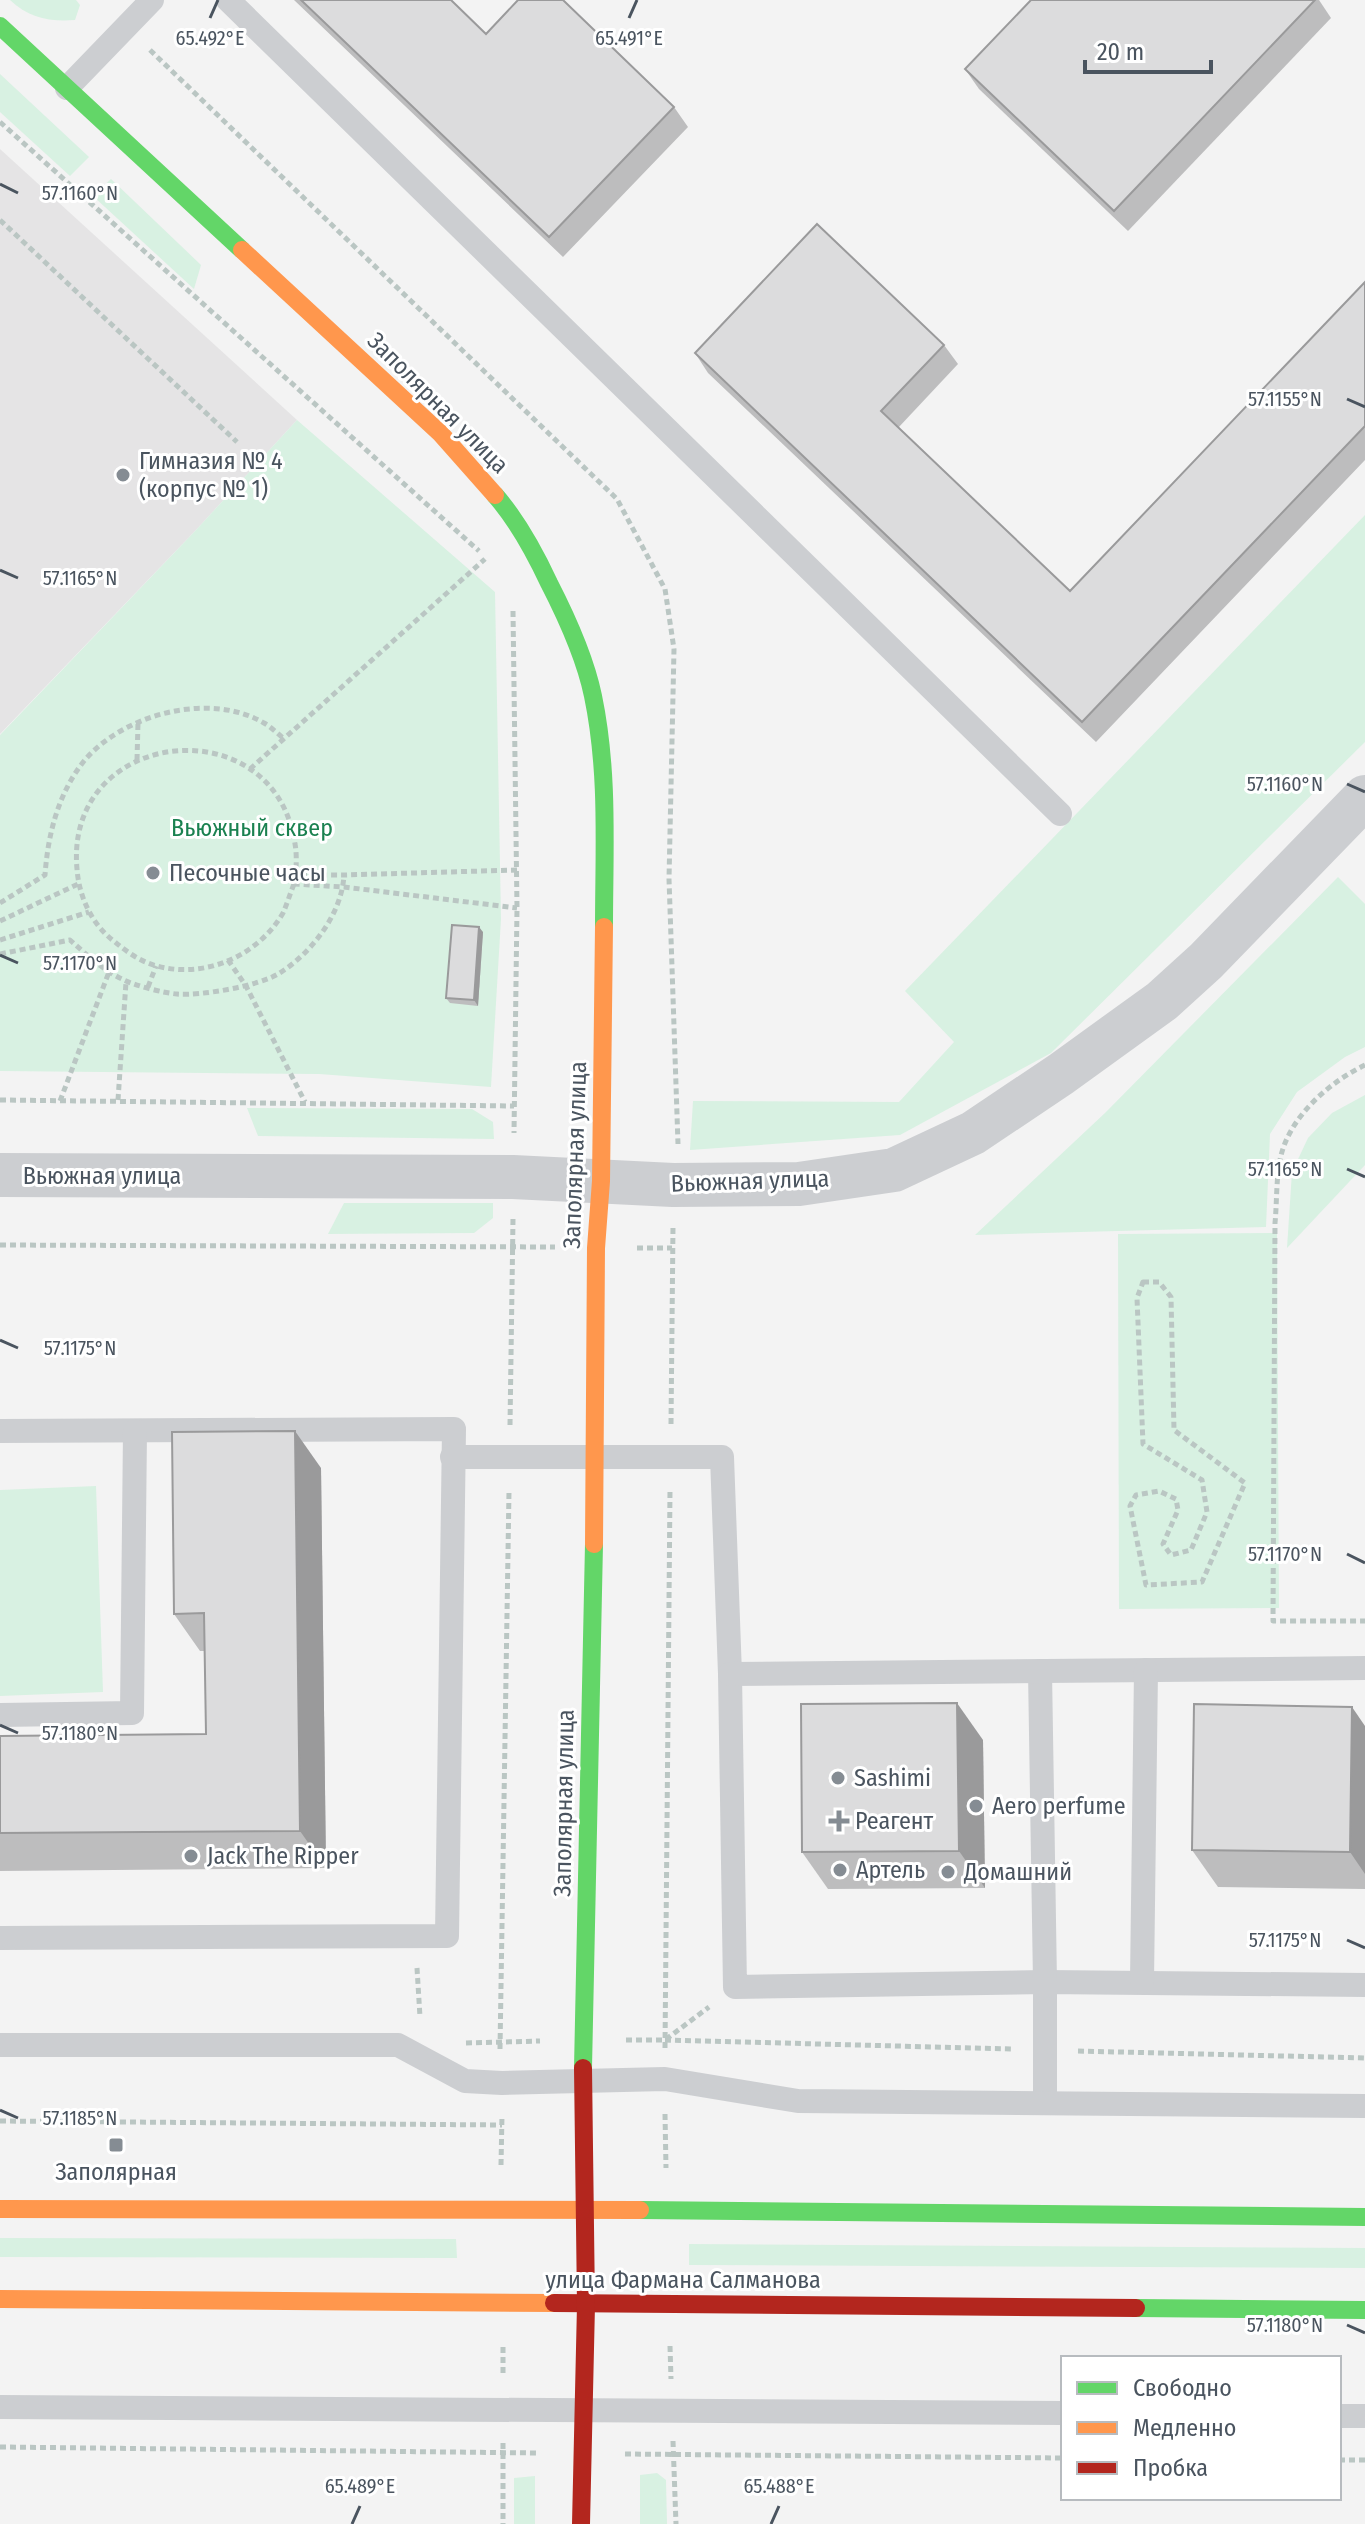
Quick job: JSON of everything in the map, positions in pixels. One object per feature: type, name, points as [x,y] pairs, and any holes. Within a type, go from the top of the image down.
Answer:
[{"type":"street","name":"Заполярная улица","points":[[0,26],[441,434],[504,505],[541,566],[569,622],[593,694],[605,778],[601,1181],[596,1248],[596,1456],[583,2079],[586,2305],[581,2524]]},
{"type":"street","name":"Вьюжная улица","points":[[0,1175],[498,1177],[673,1185],[799,1184],[894,1170],[973,1133],[1162,1001],[1206,961],[1365,797]]},
{"type":"street","points":[[0,2209],[1365,2217]]},
{"type":"street","name":"улица Фармана Салманова","points":[[0,2299],[1365,2310]]},
{"type":"lane","points":[[67,88],[152,0]]},
{"type":"lane","points":[[228,0],[1060,814]]},
{"type":"lane","points":[[0,1431],[454,1429],[447,1936],[0,1938]]},
{"type":"lane","points":[[0,1715],[132,1713],[135,1431]]},
{"type":"lane","points":[[452,1457],[722,1457],[730,1674],[735,1987],[1045,1982],[1365,1985]]},
{"type":"lane","points":[[730,1674],[1365,1668]]},
{"type":"lane","points":[[1142,1982],[1146,1670]]},
{"type":"lane","points":[[1040,1671],[1045,2102]]},
{"type":"lane","points":[[0,2045],[398,2045],[465,2081],[665,2079],[798,2101],[1365,2106]]},
{"type":"lane","points":[[0,2407],[1061,2413]]},
{"type":"lane","points":[[1341,2416],[1365,2416]]},
{"type":"path","points":[[126,27],[617,499],[665,589],[674,649],[669,879],[679,1132],[673,1185],[672,1248],[666,2212]]},
{"type":"path","points":[[0,220],[237,442]]},
{"type":"path","points":[[250,769],[486,558]]},
{"type":"path","points":[[0,903],[45,875],[51,827],[63,795],[84,761],[110,737],[169,711],[205,707],[242,714],[265,723],[283,738]]},
{"type":"path","points":[[137,760],[138,723]]},
{"type":"path","points":[[195,749],[223,755],[250,769],[272,789],[288,816],[296,845],[294,884],[283,912],[266,936],[243,954],[215,966],[186,970],[156,966],[130,954],[106,936],[89,912],[78,884],[75,854],[80,826],[93,799],[112,776],[137,760],[165,750],[195,749]]},
{"type":"path","points":[[296,875],[517,870]]},
{"type":"path","points":[[0,954],[70,940],[126,982],[178,994],[246,986],[278,974],[304,954],[332,918],[344,887],[344,875]]},
{"type":"path","points":[[0,921],[78,884]]},
{"type":"path","points":[[294,884],[517,908]]},
{"type":"path","points":[[0,940],[89,912]]},
{"type":"path","points":[[228,960],[246,986],[305,1102]]},
{"type":"path","points":[[148,987],[156,966]]},
{"type":"path","points":[[60,1101],[109,972]]},
{"type":"path","points":[[118,1100],[126,982]]},
{"type":"path","points":[[1365,1065],[1346,1074],[1299,1116],[1280,1158],[1275,1223],[1273,1621],[1365,1621]]},
{"type":"path","points":[[0,1100],[514,1106]]},
{"type":"path","points":[[0,1245],[672,1248]]},
{"type":"path","points":[[1143,1282],[1159,1282],[1171,1297],[1174,1430],[1245,1483],[1202,1582],[1146,1585],[1130,1506],[1136,1495],[1159,1491],[1176,1499],[1178,1510],[1163,1544],[1171,1555],[1191,1550],[1207,1512],[1202,1480],[1143,1444],[1137,1298],[1143,1282]]},
{"type":"path","points":[[415,1936],[419,2016],[432,2025]]},
{"type":"path","points":[[457,2043],[665,2040],[735,1987]]},
{"type":"path","points":[[0,2121],[502,2125]]},
{"type":"path","points":[[668,2304],[676,2524]]},
{"type":"path","points":[[0,2447],[503,2453]]},
{"type":"path","points":[[674,2456],[1061,2458]]},
{"type":"path","points":[[1341,2460],[1365,2460]]},
{"type":"shaded area","name":"Гимназия № 4 (корпус № 1)","points":[[0,149],[297,420],[0,734]]},
{"type":"green space","points":[[10,0],[76,0],[80,5],[75,20],[57,20],[32,15]]},
{"type":"green space","points":[[0,74],[89,157],[70,176],[0,112]]},
{"type":"green space","points":[[111,179],[201,265],[194,289],[93,196]]},
{"type":"green space","name":"Вьюжный сквер","points":[[297,420],[495,592],[501,919],[491,1087],[319,1074],[0,1071],[0,735]]},
{"type":"green space","points":[[1365,515],[1365,742],[1051,1053],[900,1135],[690,1150],[693,1101],[899,1102],[954,1042],[905,991]]},
{"type":"green space","points":[[1338,877],[1365,904],[1365,1047],[1345,1057],[1297,1092],[1270,1134],[1266,1227],[975,1235],[1105,1113]]},
{"type":"green space","points":[[1365,1095],[1365,1165],[1287,1248],[1292,1172],[1308,1138],[1332,1113]]},
{"type":"green space","points":[[247,1108],[472,1109],[493,1122],[494,1139],[258,1136]]},
{"type":"green space","points":[[344,1203],[493,1203],[493,1218],[474,1233],[328,1234]]},
{"type":"green space","points":[[1277,1233],[1279,1608],[1119,1609],[1118,1234]]},
{"type":"green space","points":[[96,1486],[103,1692],[0,1696],[0,1490]]},
{"type":"green space","points":[[0,2238],[456,2239],[457,2258],[0,2257]]},
{"type":"green space","points":[[689,2244],[1365,2248],[1365,2268],[689,2265]]},
{"type":"green space","points":[[657,2473],[666,2480],[667,2524],[640,2524],[640,2475]]},
{"type":"green space","points":[[535,2476],[535,2524],[514,2524],[514,2478]]},
{"type":"building","points":[[301,0],[451,0],[486,34],[518,0],[563,0],[674,107],[549,237]]},
{"type":"building","points":[[1031,0],[1315,0],[1114,211],[965,69]]},
{"type":"building","points":[[817,224],[944,345],[881,411],[1070,591],[1365,282],[1365,426],[1082,722],[695,353]]},
{"type":"building","points":[[452,925],[479,927],[474,1000],[446,998]]},
{"type":"building","points":[[295,1431],[300,1831],[0,1833],[0,1736],[206,1734],[204,1613],[174,1614],[172,1432]]},
{"type":"building","points":[[957,1703],[959,1851],[802,1852],[801,1704]]},
{"type":"building","points":[[1194,1704],[1352,1707],[1350,1852],[1192,1850]]},
{"type":"traffic: fast","points":[[0,26],[242,250]]},
{"type":"traffic: fast","points":[[495,495],[538,560],[569,624],[590,681],[604,783],[604,927]]},
{"type":"traffic: fast","points":[[583,2068],[594,1544]]},
{"type":"traffic: fast","points":[[640,2210],[1365,2217]]},
{"type":"traffic: fast","points":[[1136,2308],[1365,2310]]},
{"type":"traffic: slow","points":[[242,250],[441,434],[495,495]]},
{"type":"traffic: slow","points":[[594,1544],[596,1248],[601,1181],[604,927]]},
{"type":"traffic: slow","points":[[0,2209],[640,2210]]},
{"type":"traffic: slow","points":[[0,2299],[554,2303]]},
{"type":"traffic: jam","points":[[581,2524],[586,2305],[583,2068]]},
{"type":"traffic: jam","points":[[554,2303],[1136,2308]]},
{"type":"place","name":"Гимназия № 4 (корпус № 1)","points":[[123,475]]},
{"type":"place","name":"Песочные часы","points":[[153,873]]},
{"type":"place","name":"Sashimi","points":[[838,1778]]},
{"type":"place","name":"Aero perfume","points":[[976,1806]]},
{"type":"place","name":"Реагент","points":[[839,1821]]},
{"type":"place","name":"Jack The Ripper","points":[[191,1856]]},
{"type":"place","name":"Артель","points":[[840,1870]]},
{"type":"place","name":"Домашний","points":[[948,1872]]},
{"type":"place","name":"Заполярная","points":[[116,2145]]}]
